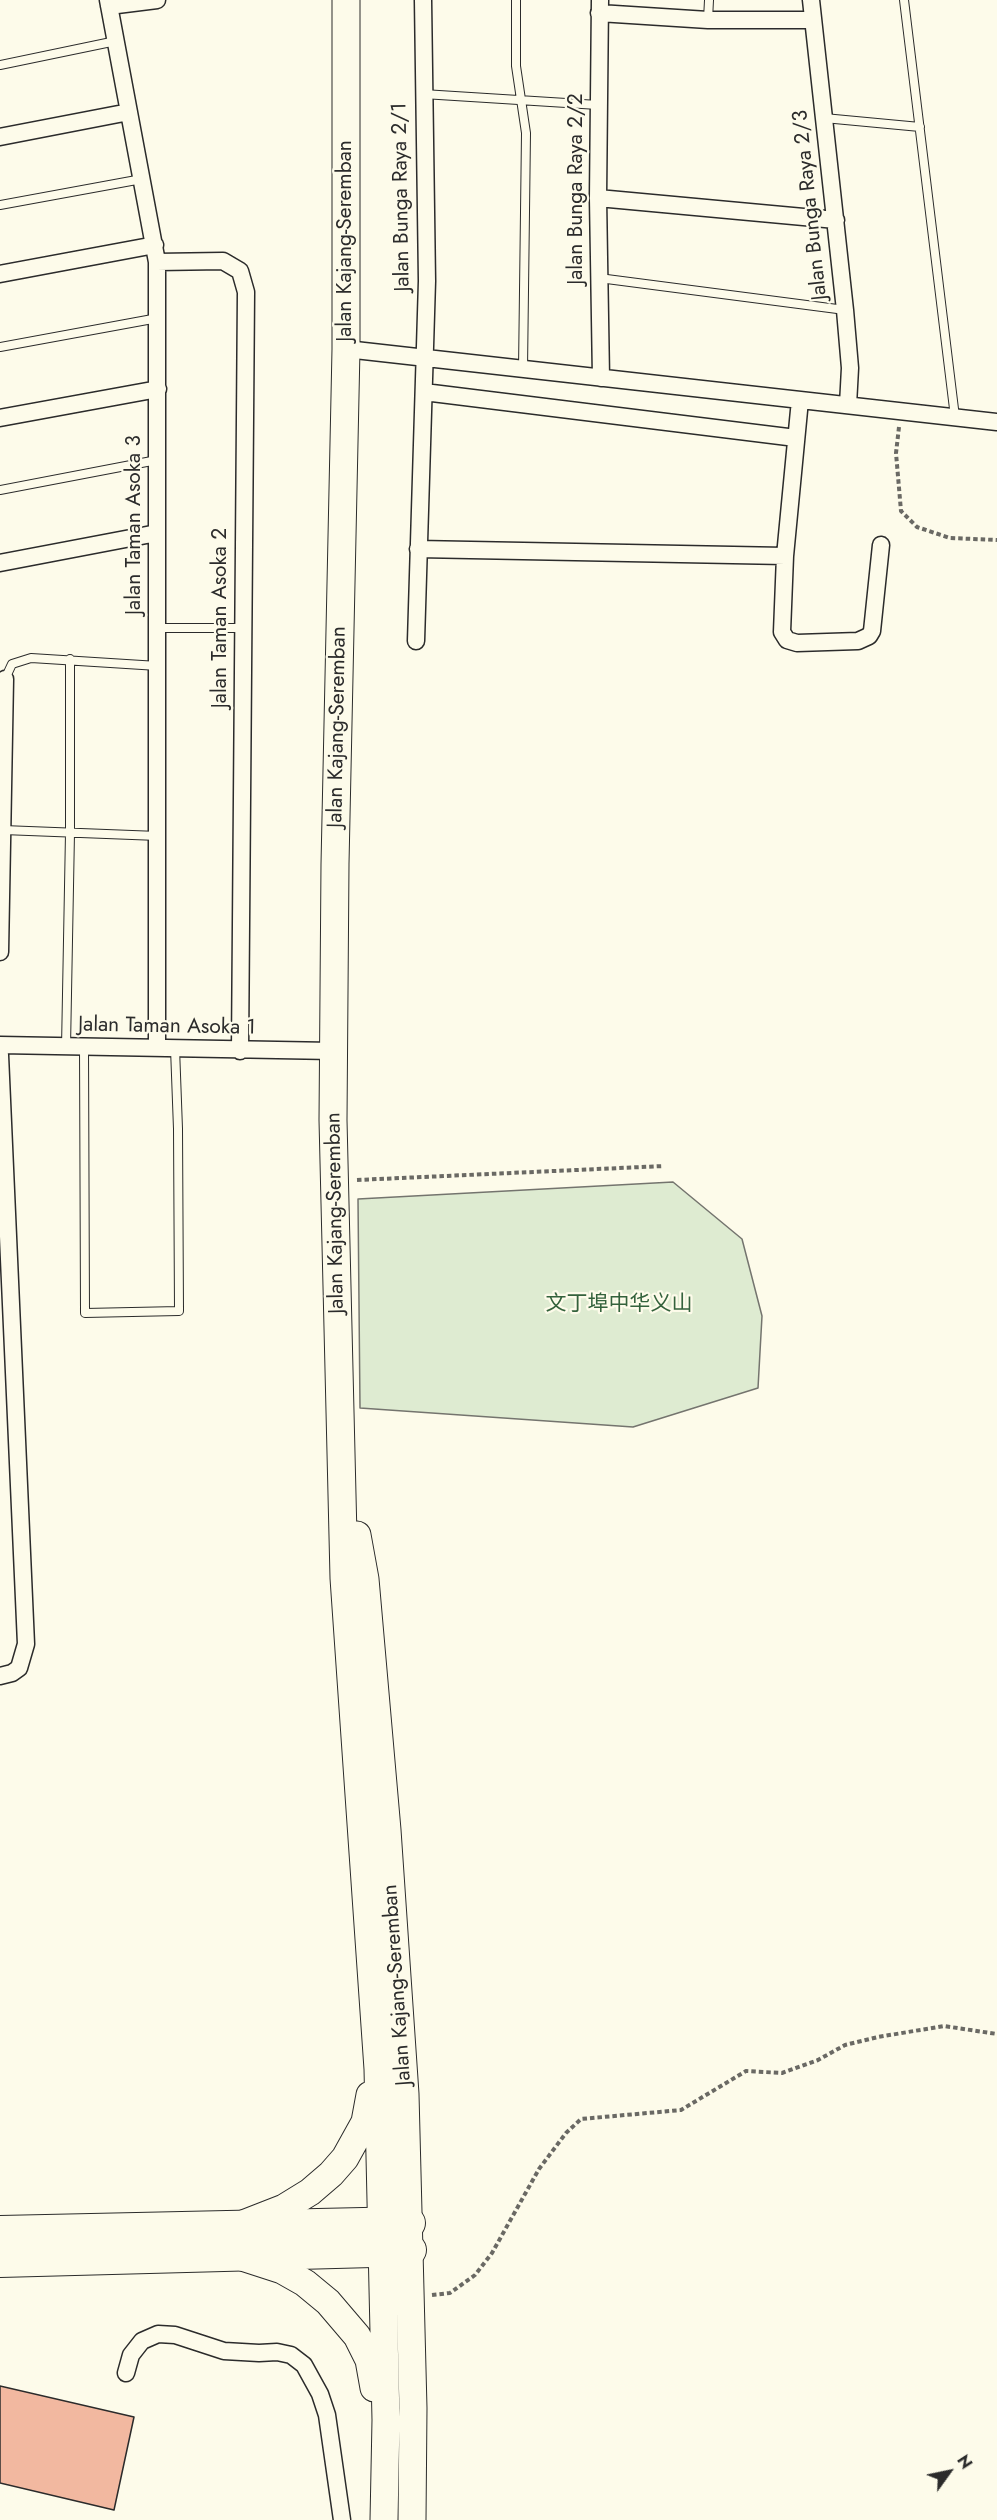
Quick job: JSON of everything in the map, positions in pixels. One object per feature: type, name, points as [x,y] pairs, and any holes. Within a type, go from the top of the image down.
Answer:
[{"type":"highway","points":[[0,2232],[237,2241]]},
{"type":"highway","points":[[0,2261],[237,2241],[396,2237]]},
{"type":"main road","name":"Jalan Kajang-Seremban","points":[[346,0],[346,349],[333,1051],[344,1578],[378,2069],[396,2237],[411,2298],[412,2520]]},
{"type":"main road","name":"Jalan Kajang-Seremban","points":[[342,1454],[365,1579],[387,1830],[405,2094],[386,2420],[384,2520]]},
{"type":"main road","points":[[378,2069],[365,2122],[345,2158],[332,2174],[310,2192],[284,2208],[253,2218],[237,2241],[252,2262],[282,2271],[305,2283],[345,2319],[369,2360],[377,2400],[386,2420]]},
{"type":"street","points":[[109,3],[157,0]]},
{"type":"street","name":"Jalan Bunga Raya 2/1","points":[[416,641],[427,282],[423,0]]},
{"type":"street","name":"Jalan Bunga Raya 2/3","points":[[811,0],[845,310],[850,368],[848,405]]},
{"type":"street","name":"Jalan Taman Asoka 3","points":[[109,3],[157,262],[159,836],[157,1048]]},
{"type":"street","points":[[599,7],[708,21],[813,20]]},
{"type":"street","name":"Jalan Bunga Raya 2/2","points":[[599,7],[598,198],[601,378]]},
{"type":"street","points":[[0,137],[129,112]]},
{"type":"street","points":[[598,198],[836,220]]},
{"type":"street","points":[[0,274],[154,245]]},
{"type":"street","name":"Jalan Taman Asoka 2","points":[[157,262],[223,261],[240,271],[246,292],[240,1051]]},
{"type":"street","points":[[346,349],[997,422]]},
{"type":"street","points":[[0,418],[158,389]]},
{"type":"street","points":[[424,392],[796,438]]},
{"type":"street","points":[[800,400],[785,556],[782,632],[787,640],[797,643],[858,641],[869,636],[872,632],[881,545]]},
{"type":"street","points":[[0,563],[157,533]]},
{"type":"street","points":[[418,549],[785,556]]},
{"type":"street","points":[[0,952],[5,679]]},
{"type":"street","name":"Jalan Taman Asoka 1","points":[[0,1045],[333,1051]]},
{"type":"street","points":[[0,1055],[6,1353],[26,1644],[19,1668],[12,1673],[0,1676]]},
{"type":"street","points":[[126,2373],[131,2355],[142,2341],[158,2334],[175,2335],[224,2351],[277,2352],[291,2355],[308,2371],[320,2394],[327,2415],[342,2520]]},
{"type":"lane","points":[[516,0],[516,66],[526,133],[523,369]]},
{"type":"lane","points":[[708,21],[709,0]]},
{"type":"lane","points":[[904,0],[955,417]]},
{"type":"lane","points":[[0,65],[116,41]]},
{"type":"lane","points":[[423,94],[598,105]]},
{"type":"lane","points":[[824,118],[920,127]]},
{"type":"lane","points":[[0,205],[142,179]]},
{"type":"lane","points":[[600,278],[845,310]]},
{"type":"lane","points":[[0,347],[158,317]]},
{"type":"lane","points":[[0,490],[158,460]]},
{"type":"lane","points":[[158,628],[243,628]]},
{"type":"lane","points":[[5,679],[12,664],[31,658],[70,658],[158,666]]},
{"type":"lane","points":[[66,1047],[70,658]]},
{"type":"lane","points":[[3,830],[159,836]]},
{"type":"lane","points":[[84,1048],[85,1313],[179,1311],[179,1151],[175,1047]]},
{"type":"path","points":[[901,411],[896,453],[901,511],[917,527],[950,538],[997,540]]},
{"type":"path","points":[[335,1180],[664,1166]]},
{"type":"path","points":[[411,2298],[450,2293],[475,2274],[492,2253],[539,2169],[566,2133],[581,2119],[681,2110],[746,2071],[782,2073],[818,2060],[845,2045],[878,2037],[944,2026],[997,2034]]},
{"type":"green space","name":"文丁埠中华义山","points":[[673,1182],[742,1239],[762,1316],[758,1388],[633,1427],[360,1408],[358,1199]]},
{"type":"building","points":[[0,2386],[134,2417],[114,2510],[0,2483]]}]
